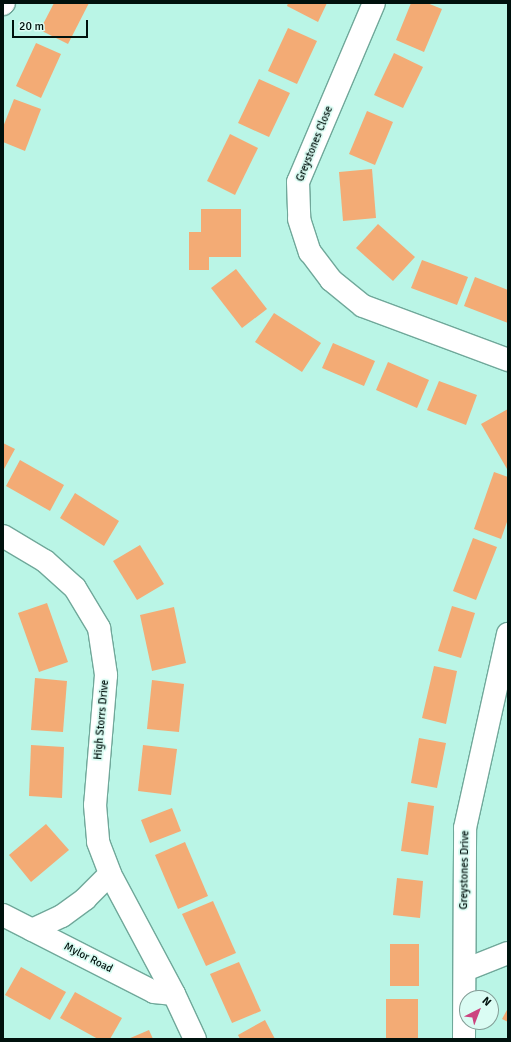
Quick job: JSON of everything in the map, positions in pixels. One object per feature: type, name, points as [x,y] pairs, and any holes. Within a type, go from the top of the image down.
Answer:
[{"type":"street","name":"Greystones Close","points":[[374,3],[298,182],[299,219],[310,252],[331,280],[363,306],[508,360]]},
{"type":"street","name":"High Storrs Drive","points":[[3,536],[45,560],[75,588],[99,628],[106,675],[95,805],[98,842],[110,874],[174,994],[195,1039]]},
{"type":"street","name":"Greystones Drive","points":[[464,1039],[465,828],[508,634]]},
{"type":"street","points":[[32,930],[62,916],[85,899],[110,874]]},
{"type":"street","name":"Mylor Road","points":[[3,915],[154,992],[174,994]]},
{"type":"street","points":[[465,970],[508,953]]},
{"type":"building","points":[[54,3],[89,3],[68,44],[40,30]]},
{"type":"building","points":[[288,3],[327,3],[318,22],[287,6]]},
{"type":"building","points":[[411,3],[427,3],[442,9],[424,52],[396,40]]},
{"type":"building","points":[[288,28],[317,41],[297,84],[268,71]]},
{"type":"building","points":[[36,43],[61,54],[41,98],[16,86]]},
{"type":"building","points":[[394,53],[423,67],[403,108],[374,95]]},
{"type":"building","points":[[259,79],[290,93],[269,137],[238,123]]},
{"type":"building","points":[[14,99],[41,109],[25,151],[3,142],[3,127]]},
{"type":"building","points":[[367,111],[393,122],[375,165],[349,154]]},
{"type":"building","points":[[230,134],[258,148],[235,195],[207,181]]},
{"type":"building","points":[[372,169],[376,218],[343,221],[339,172]]},
{"type":"building","points":[[201,209],[241,209],[241,257],[209,257],[209,270],[189,270],[189,232],[201,232]]},
{"type":"building","points":[[378,224],[415,257],[393,281],[356,248]]},
{"type":"building","points":[[422,260],[468,277],[457,305],[411,288]]},
{"type":"building","points":[[236,269],[267,309],[242,328],[211,288]]},
{"type":"building","points":[[475,277],[508,290],[508,323],[464,306]]},
{"type":"building","points":[[274,313],[321,343],[302,372],[255,342]]},
{"type":"building","points":[[333,343],[375,361],[364,386],[322,368]]},
{"type":"building","points":[[388,362],[429,380],[417,408],[376,390]]},
{"type":"building","points":[[439,381],[477,395],[466,425],[427,410]]},
{"type":"building","points":[[508,409],[508,469],[507,469],[481,424]]},
{"type":"building","points":[[3,443],[15,449],[3,471]]},
{"type":"building","points":[[20,460],[64,485],[50,511],[6,486]]},
{"type":"building","points":[[494,472],[508,477],[508,519],[501,539],[474,529]]},
{"type":"building","points":[[75,493],[119,521],[104,546],[60,518]]},
{"type":"building","points":[[473,538],[497,547],[476,600],[453,591]]},
{"type":"building","points":[[140,545],[164,584],[137,600],[113,561]]},
{"type":"building","points":[[47,603],[68,662],[39,672],[18,613]]},
{"type":"building","points":[[452,606],[475,613],[461,658],[438,651]]},
{"type":"building","points":[[174,607],[186,663],[152,671],[140,615]]},
{"type":"building","points":[[434,666],[457,671],[446,724],[422,718]]},
{"type":"building","points":[[35,678],[67,681],[63,732],[31,730]]},
{"type":"building","points":[[152,680],[184,684],[179,732],[147,729]]},
{"type":"building","points":[[419,738],[446,743],[437,788],[411,783]]},
{"type":"building","points":[[31,745],[64,747],[62,798],[29,796]]},
{"type":"building","points":[[143,745],[177,749],[171,795],[138,791]]},
{"type":"building","points":[[408,802],[434,806],[428,855],[401,851]]},
{"type":"building","points":[[172,808],[181,831],[150,843],[141,820]]},
{"type":"building","points":[[46,824],[69,850],[31,882],[9,855]]},
{"type":"building","points":[[185,842],[208,896],[178,909],[155,855]]},
{"type":"building","points":[[397,878],[423,881],[420,918],[393,915]]},
{"type":"building","points":[[213,901],[236,953],[206,966],[182,914]]},
{"type":"building","points":[[390,944],[419,944],[419,986],[390,986]]},
{"type":"building","points":[[239,962],[261,1011],[232,1023],[210,974]]},
{"type":"building","points":[[21,967],[66,992],[50,1020],[5,995]]},
{"type":"building","points":[[75,992],[122,1018],[110,1039],[98,1039],[60,1018]]},
{"type":"building","points":[[386,999],[418,999],[418,1039],[386,1039]]},
{"type":"building","points":[[508,1008],[508,1022],[502,1019]]},
{"type":"building","points":[[265,1020],[275,1039],[240,1039],[238,1035]]},
{"type":"building","points":[[149,1030],[153,1039],[128,1039]]}]
